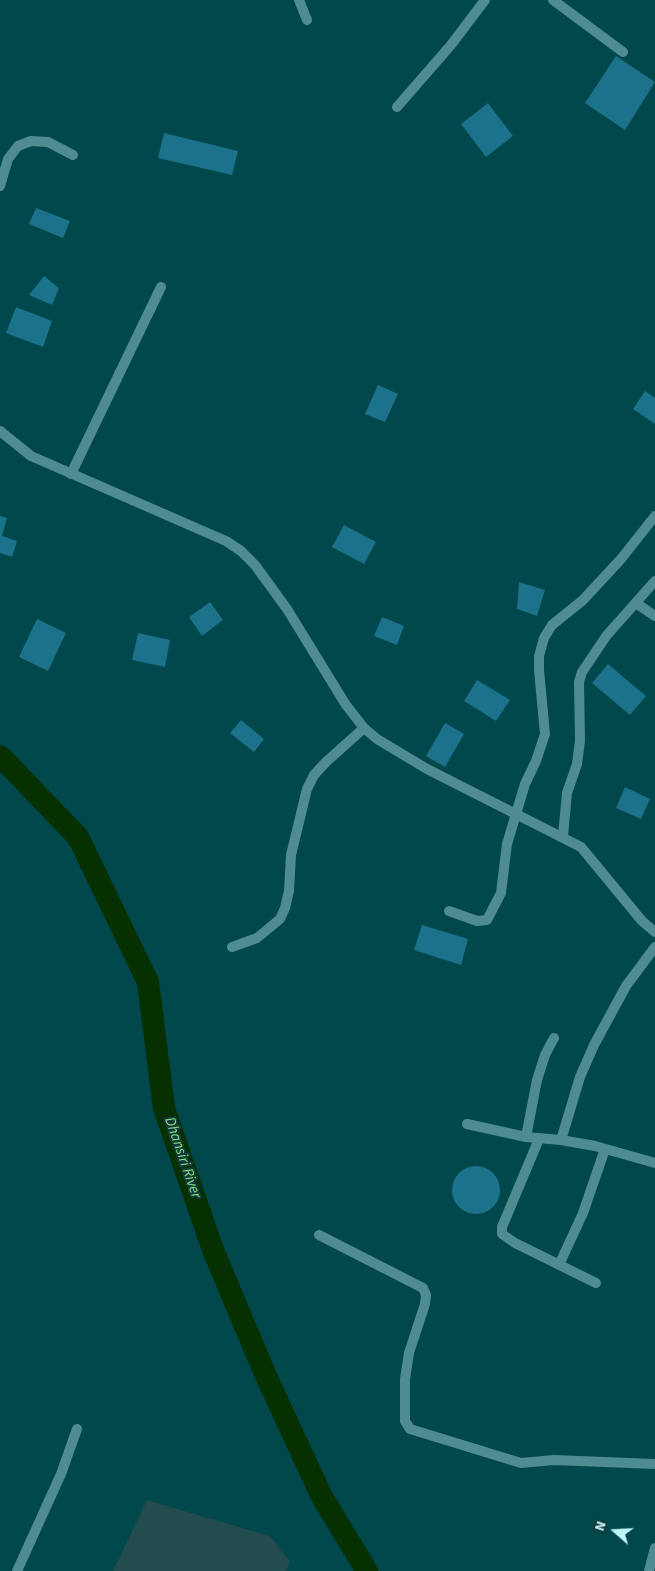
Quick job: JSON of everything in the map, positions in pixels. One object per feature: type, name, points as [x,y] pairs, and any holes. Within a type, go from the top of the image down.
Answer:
[{"type":"street","points":[[299,0],[307,20]]},
{"type":"street","points":[[397,107],[451,45],[485,0]]},
{"type":"street","points":[[553,0],[623,52]]},
{"type":"street","points":[[0,186],[8,159],[18,146],[31,141],[48,142],[73,155]]},
{"type":"street","points":[[71,474],[161,287]]},
{"type":"street","points":[[0,431],[30,456],[226,540],[241,551],[255,565],[287,609],[346,705],[364,728],[377,739],[427,769],[518,816],[563,836],[581,848],[642,921],[655,932]]},
{"type":"street","points":[[449,911],[477,922],[487,920],[493,912],[504,883],[507,844],[518,816],[525,784],[536,761],[545,734],[539,670],[539,656],[544,638],[552,625],[583,600],[621,559],[655,516]]},
{"type":"street","points":[[563,836],[567,793],[579,747],[579,682],[582,672],[607,635],[655,581]]},
{"type":"street","points":[[636,603],[655,616]]},
{"type":"street","points":[[232,948],[257,938],[280,919],[289,891],[290,854],[307,789],[314,775],[326,762],[364,728]]},
{"type":"street","points":[[561,1140],[580,1077],[594,1045],[626,986],[655,947]]},
{"type":"street","points":[[526,1138],[537,1080],[554,1038]]},
{"type":"street","points":[[467,1124],[526,1138],[561,1140],[605,1149],[655,1163]]},
{"type":"street","points":[[539,1139],[502,1227],[502,1234],[507,1239],[596,1283]]},
{"type":"street","points":[[559,1265],[583,1213],[605,1149]]},
{"type":"street","points":[[320,1235],[423,1288],[426,1295],[425,1304],[409,1353],[405,1380],[405,1421],[410,1429],[521,1463],[554,1460],[655,1464]]},
{"type":"street","points":[[17,1571],[61,1474],[77,1429]]},
{"type":"street","points":[[649,1571],[655,1548]]},
{"type":"shaded area","points":[[147,1500],[270,1536],[290,1561],[286,1571],[113,1571]]},
{"type":"building","points":[[616,56],[655,82],[625,130],[585,103]]},
{"type":"building","points":[[488,103],[513,136],[486,157],[461,124]]},
{"type":"building","points":[[164,133],[238,151],[232,175],[158,158]]},
{"type":"building","points":[[36,208],[70,221],[63,238],[29,224]]},
{"type":"building","points":[[44,276],[59,288],[52,305],[29,295]]},
{"type":"building","points":[[16,307],[52,321],[43,347],[6,333]]},
{"type":"building","points":[[378,385],[398,394],[385,422],[365,414]]},
{"type":"building","points":[[645,391],[655,398],[655,424],[633,409]]},
{"type":"building","points":[[0,516],[7,518],[2,536],[17,541],[12,557],[0,553]]},
{"type":"building","points":[[344,525],[376,542],[364,564],[332,547]]},
{"type":"building","points":[[519,582],[545,590],[537,616],[517,609]]},
{"type":"building","points":[[210,602],[223,620],[202,636],[189,617]]},
{"type":"building","points":[[382,617],[404,626],[397,645],[374,636]]},
{"type":"building","points":[[37,619],[66,633],[48,671],[19,657]]},
{"type":"building","points":[[138,633],[170,640],[165,667],[132,660]]},
{"type":"building","points":[[608,664],[646,696],[630,715],[592,683]]},
{"type":"building","points":[[477,680],[510,700],[496,721],[464,701]]},
{"type":"building","points":[[241,720],[264,739],[254,752],[230,733]]},
{"type":"building","points":[[445,723],[464,734],[445,767],[426,756]]},
{"type":"building","points":[[625,787],[650,799],[641,819],[616,808]]},
{"type":"building","points":[[422,925],[468,939],[461,965],[414,950]]},
{"type":"building","points":[[476,1166],[485,1168],[493,1173],[498,1181],[500,1190],[498,1199],[493,1207],[485,1212],[476,1214],[467,1212],[459,1207],[454,1199],[452,1190],[454,1181],[459,1173],[467,1168]]},
{"type":"waterway","name":"Dhansiri River","points":[[0,756],[78,837],[148,982],[164,1108],[213,1250],[266,1376],[322,1497],[367,1571]]}]
